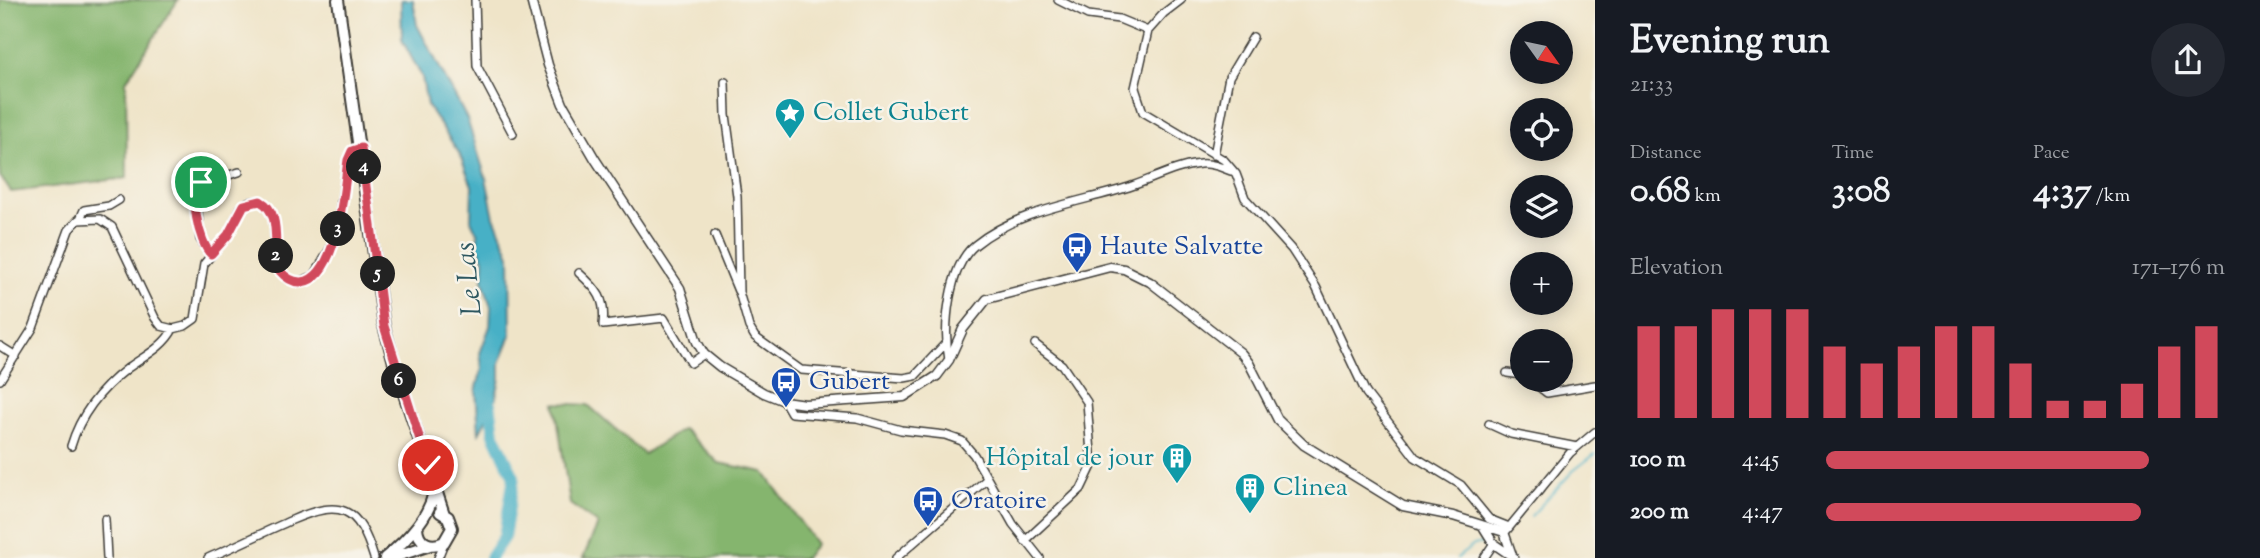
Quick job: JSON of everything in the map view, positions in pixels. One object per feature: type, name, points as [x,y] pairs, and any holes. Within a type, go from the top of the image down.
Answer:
[{"type":"main road","points":[[338,0],[389,347],[444,514],[452,528],[444,542],[391,558]]},
{"type":"main road","points":[[385,558],[417,527],[433,499],[434,483]]},
{"type":"main road","points":[[426,513],[444,514]]},
{"type":"main road","points":[[417,527],[421,540],[431,545]]},
{"type":"street","points":[[475,0],[477,66],[513,134]]},
{"type":"street","points":[[531,0],[548,65],[563,104],[680,288],[697,342],[704,354],[746,383],[784,401],[819,404],[904,397],[937,376],[949,360],[963,329],[987,299],[1097,269],[1124,269],[1150,282],[1241,353],[1249,363],[1278,420],[1304,446],[1403,506],[1453,516],[1506,533]]},
{"type":"street","points":[[1058,0],[1088,15],[1119,19],[1148,31]]},
{"type":"street","points":[[1181,0],[1164,13],[1148,31],[1135,88],[1143,112],[1214,155],[1236,174],[1245,198],[1292,250],[1316,287],[1366,393],[1415,457],[1461,485],[1489,519],[1506,533],[1513,558]]},
{"type":"street","points":[[1214,155],[1229,77],[1253,37]]},
{"type":"street","points":[[725,82],[737,196],[739,292],[743,313],[755,337],[801,370],[904,378],[915,376],[946,343]]},
{"type":"street","points":[[71,446],[85,416],[100,394],[125,370],[165,341],[173,330],[185,326],[197,315],[202,267],[228,235],[241,208],[248,202],[260,201],[268,206],[273,217],[279,270],[291,280],[310,279],[324,263],[335,240],[348,160],[352,151],[361,148]]},
{"type":"street","points":[[949,360],[946,343],[948,301],[960,269],[973,246],[1003,228],[1044,210],[1100,196],[1199,164],[1220,166],[1236,174]]},
{"type":"street","points":[[211,254],[200,239],[196,186],[203,181],[239,172]]},
{"type":"street","points":[[0,380],[38,317],[69,230],[80,219],[84,210],[109,206],[119,200]]},
{"type":"street","points":[[80,219],[100,219],[112,228],[155,318],[161,326],[173,330]]},
{"type":"street","points":[[715,235],[739,292]]},
{"type":"street","points":[[579,273],[600,292],[605,310],[603,325],[664,318],[691,363],[704,354]]},
{"type":"street","points":[[1025,541],[1081,489],[1092,466],[1087,402],[1062,365],[1035,344]]},
{"type":"street","points":[[0,345],[16,356]]},
{"type":"street","points":[[1573,389],[1595,385]]},
{"type":"street","points":[[784,401],[791,413],[857,418],[901,430],[953,436],[974,455],[986,480],[1025,541],[1040,558]]},
{"type":"street","points":[[1489,425],[1511,434],[1577,447]]},
{"type":"street","points":[[1484,558],[1577,447],[1595,432]]},
{"type":"street","points":[[896,558],[986,480]]},
{"type":"street","points":[[208,558],[274,526],[320,508],[333,507],[345,510],[361,525],[374,558]]},
{"type":"street","points":[[105,519],[107,558]]},
{"type":"street","points":[[1482,526],[1513,558]]},
{"type":"street","points":[[1496,543],[1506,533]]},
{"type":"street","points":[[437,558],[444,542]]},
{"type":"street","points":[[431,545],[437,558]]},
{"type":"green space","points":[[0,0],[178,0],[126,81],[127,178],[11,192],[0,176]]},
{"type":"green space","points":[[555,403],[588,405],[644,454],[683,429],[719,463],[764,472],[816,544],[805,558],[583,558],[598,524],[570,504]]},
{"type":"water","points":[[401,0],[413,0],[417,25],[467,119],[486,178],[494,217],[510,255],[511,335],[500,363],[500,379],[494,405],[479,433],[476,391],[482,368],[480,353],[490,326],[491,307],[483,281],[484,259],[477,246],[478,235],[471,220],[472,186],[459,153],[427,105],[422,77],[402,40]]},
{"type":"waterway","name":"Le Las","points":[[489,394],[494,434],[514,477],[504,537],[490,558]]},
{"type":"waterway","points":[[1531,516],[1573,471],[1595,454]]},
{"type":"waterway","points":[[1457,558],[1474,545],[1483,543]]},
{"type":"place","name":"Collet Gubert","points":[[790,140]]},
{"type":"place","name":"Haute Salvatte","points":[[1077,274]]},
{"type":"place","name":"Gubert","points":[[786,409]]},
{"type":"place","name":"Hôpital de jour","points":[[1177,485]]},
{"type":"place","name":"Clinea","points":[[1250,515]]},
{"type":"place","name":"Oratoire","points":[[928,528]]},
{"type":"route","points":[[201,182],[195,190],[199,231],[201,242],[211,254],[225,239],[244,205],[260,201],[268,206],[272,213],[279,270],[291,280],[303,282],[317,273],[333,245],[338,229],[348,160],[352,151],[361,148],[384,326],[403,395],[428,465]]}]
